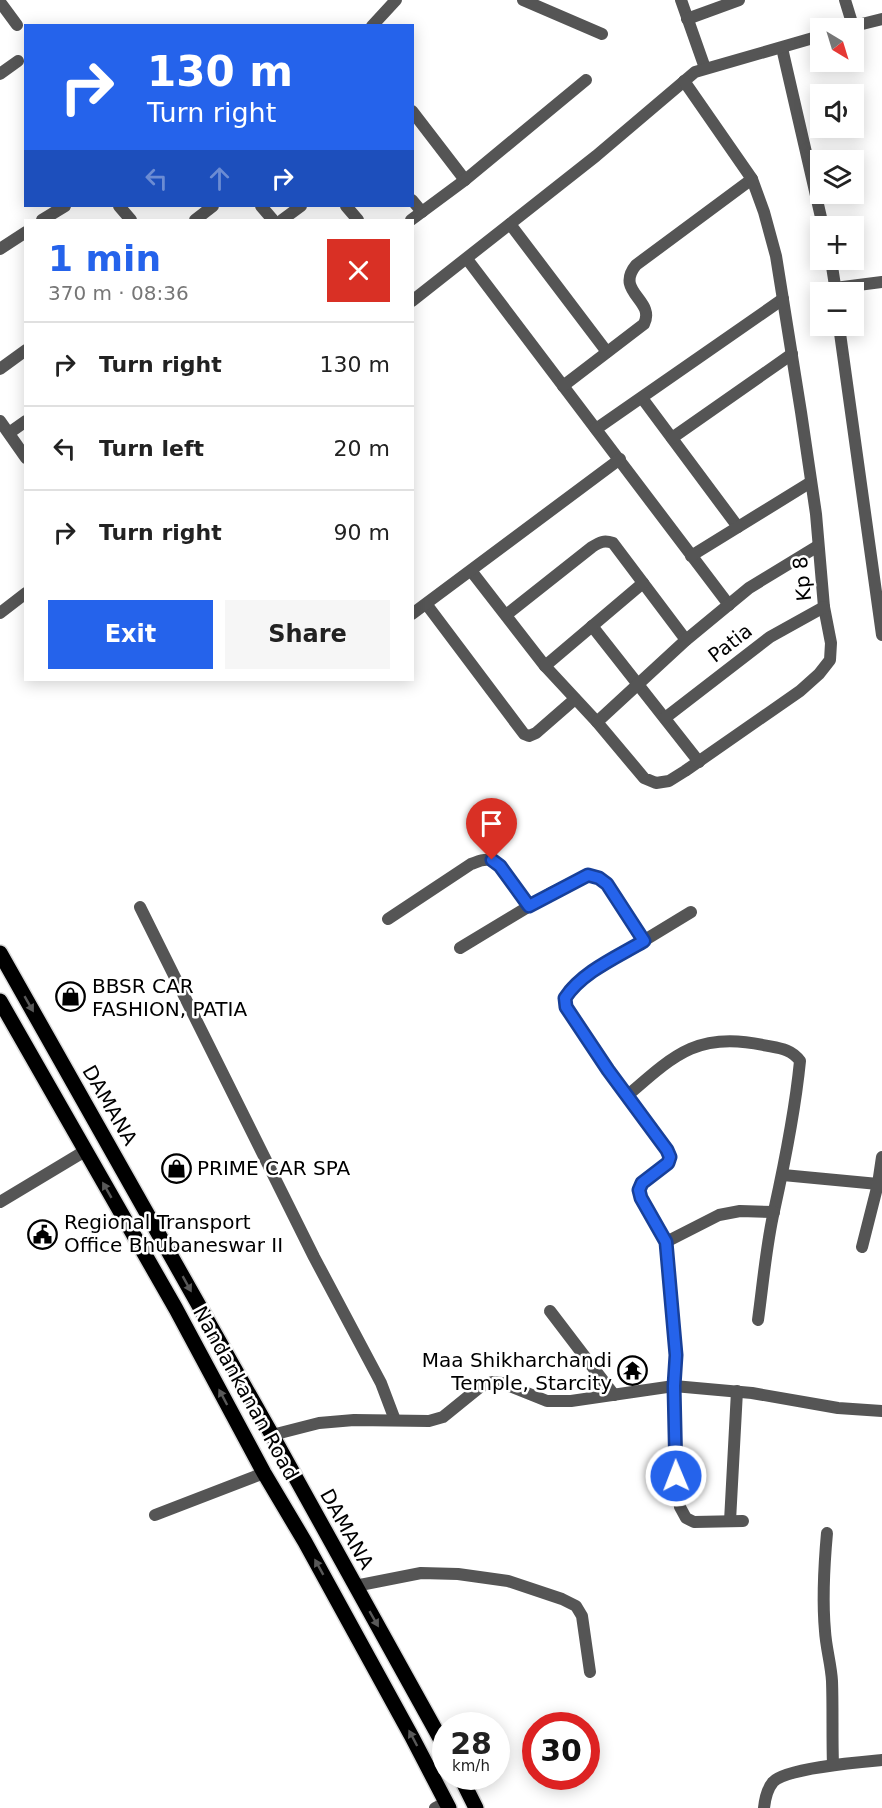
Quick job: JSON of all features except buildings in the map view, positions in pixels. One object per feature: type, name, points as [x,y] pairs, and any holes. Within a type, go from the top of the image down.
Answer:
[{"type":"main road","name":"DAMANA","points":[[0,953],[432,1724]]},
{"type":"main road","name":"Nandankanan Road","points":[[0,1001],[176,1309],[264,1473],[305,1542],[444,1806]]},
{"type":"main road","points":[[467,1790],[476,1808]]},
{"type":"street","points":[[374,24],[396,0]]},
{"type":"street","points":[[681,0],[705,68]]},
{"type":"street","points":[[687,19],[740,0]]},
{"type":"street","points":[[845,0],[848,18]]},
{"type":"street","points":[[527,1],[602,34]]},
{"type":"street","points":[[0,2],[17,26]]},
{"type":"street","points":[[864,24],[882,19]]},
{"type":"street","points":[[414,299],[596,156],[695,72],[810,39]]},
{"type":"street","points":[[782,48],[821,216]]},
{"type":"street","points":[[0,74],[18,62]]},
{"type":"street","points":[[412,219],[465,180],[586,80]]},
{"type":"street","name":"Kp 8","points":[[472,572],[545,666],[597,722],[644,778],[656,783],[669,781],[699,762],[800,691],[819,674],[830,660],[831,643],[824,607],[811,482],[776,256],[752,179],[684,81]]},
{"type":"street","points":[[414,114],[465,180]]},
{"type":"street","points":[[563,386],[644,324],[647,317],[646,310],[628,280],[636,265],[752,179]]},
{"type":"street","points":[[414,202],[422,212]]},
{"type":"street","points":[[44,219],[63,207]]},
{"type":"street","points":[[119,207],[130,219]]},
{"type":"street","points":[[196,219],[212,207]]},
{"type":"street","points":[[262,207],[272,219]]},
{"type":"street","points":[[283,219],[300,207]]},
{"type":"street","points":[[347,207],[357,219]]},
{"type":"street","points":[[510,224],[607,352]]},
{"type":"street","points":[[0,249],[24,233]]},
{"type":"street","points":[[467,259],[729,605]]},
{"type":"street","points":[[864,285],[882,282]]},
{"type":"street","points":[[596,429],[783,299]]},
{"type":"street","points":[[840,336],[882,634]]},
{"type":"street","points":[[0,369],[24,351]]},
{"type":"street","points":[[672,438],[792,354]]},
{"type":"street","points":[[642,398],[738,527]]},
{"type":"street","points":[[0,420],[24,455]]},
{"type":"street","points":[[9,433],[24,422]]},
{"type":"street","points":[[414,613],[472,572],[620,459]]},
{"type":"street","points":[[691,556],[811,482]]},
{"type":"street","points":[[506,615],[600,542],[608,541],[613,543],[686,640]]},
{"type":"street","points":[[597,722],[686,640],[749,588],[818,546]]},
{"type":"street","points":[[545,666],[644,583]]},
{"type":"street","points":[[0,613],[24,595]]},
{"type":"street","points":[[427,605],[524,734],[529,736],[536,734],[575,699]]},
{"type":"street","name":"Patia","points":[[665,718],[770,637],[824,607]]},
{"type":"street","points":[[592,626],[699,762]]},
{"type":"street","points":[[388,919],[471,864],[482,860],[492,860],[500,866],[529,906]]},
{"type":"street","points":[[460,948],[529,906],[588,875],[599,878],[607,884],[644,941]]},
{"type":"street","points":[[140,908],[314,1257],[381,1383],[395,1420]]},
{"type":"street","points":[[691,912],[584,977],[572,987],[565,998],[566,1007],[670,1157],[668,1163],[642,1183],[639,1190],[641,1198],[666,1242],[676,1355],[674,1386],[676,1476],[680,1507],[686,1518],[694,1522],[737,1521],[737,1391]]},
{"type":"street","points":[[627,1096],[656,1071],[692,1047],[712,1041],[746,1041],[788,1050],[800,1061],[797,1092],[783,1175],[774,1212],[758,1320]]},
{"type":"street","points":[[0,1202],[85,1151]]},
{"type":"street","points":[[862,1247],[877,1211],[882,1156]]},
{"type":"street","points":[[783,1175],[878,1184]]},
{"type":"street","points":[[666,1242],[719,1215],[740,1211],[774,1212]]},
{"type":"street","points":[[550,1311],[614,1395]]},
{"type":"street","points":[[272,1435],[319,1423],[354,1420],[429,1421],[443,1417],[480,1387],[492,1382],[502,1383],[547,1401],[570,1401],[674,1386],[737,1391],[838,1408],[882,1411]]},
{"type":"street","points":[[155,1515],[264,1473]]},
{"type":"street","points":[[827,1533],[823,1576],[825,1634],[832,1681],[833,1765]]},
{"type":"street","points":[[355,1586],[421,1573],[458,1574],[508,1581],[562,1599],[576,1606],[582,1616],[590,1672]]},
{"type":"street","points":[[764,1808],[765,1797],[774,1781],[787,1774],[833,1765],[882,1760]]},
{"type":"place","name":"BBSR CAR FASHION, PATIA","points":[[71,997]]},
{"type":"place","name":"PRIME CAR SPA","points":[[176,1168]]},
{"type":"place","name":"Regional Transport Office Bhubaneswar II","points":[[43,1234]]},
{"type":"place","name":"Maa Shikharchandi Temple, Starcity","points":[[633,1371]]},
{"type":"route","points":[[492,860],[500,866],[529,906],[568,883],[588,875],[599,878],[607,884],[644,941],[584,977],[572,987],[565,998],[566,1007],[670,1157],[668,1163],[642,1183],[639,1190],[641,1198],[666,1242],[676,1355],[674,1386],[676,1476]]}]
